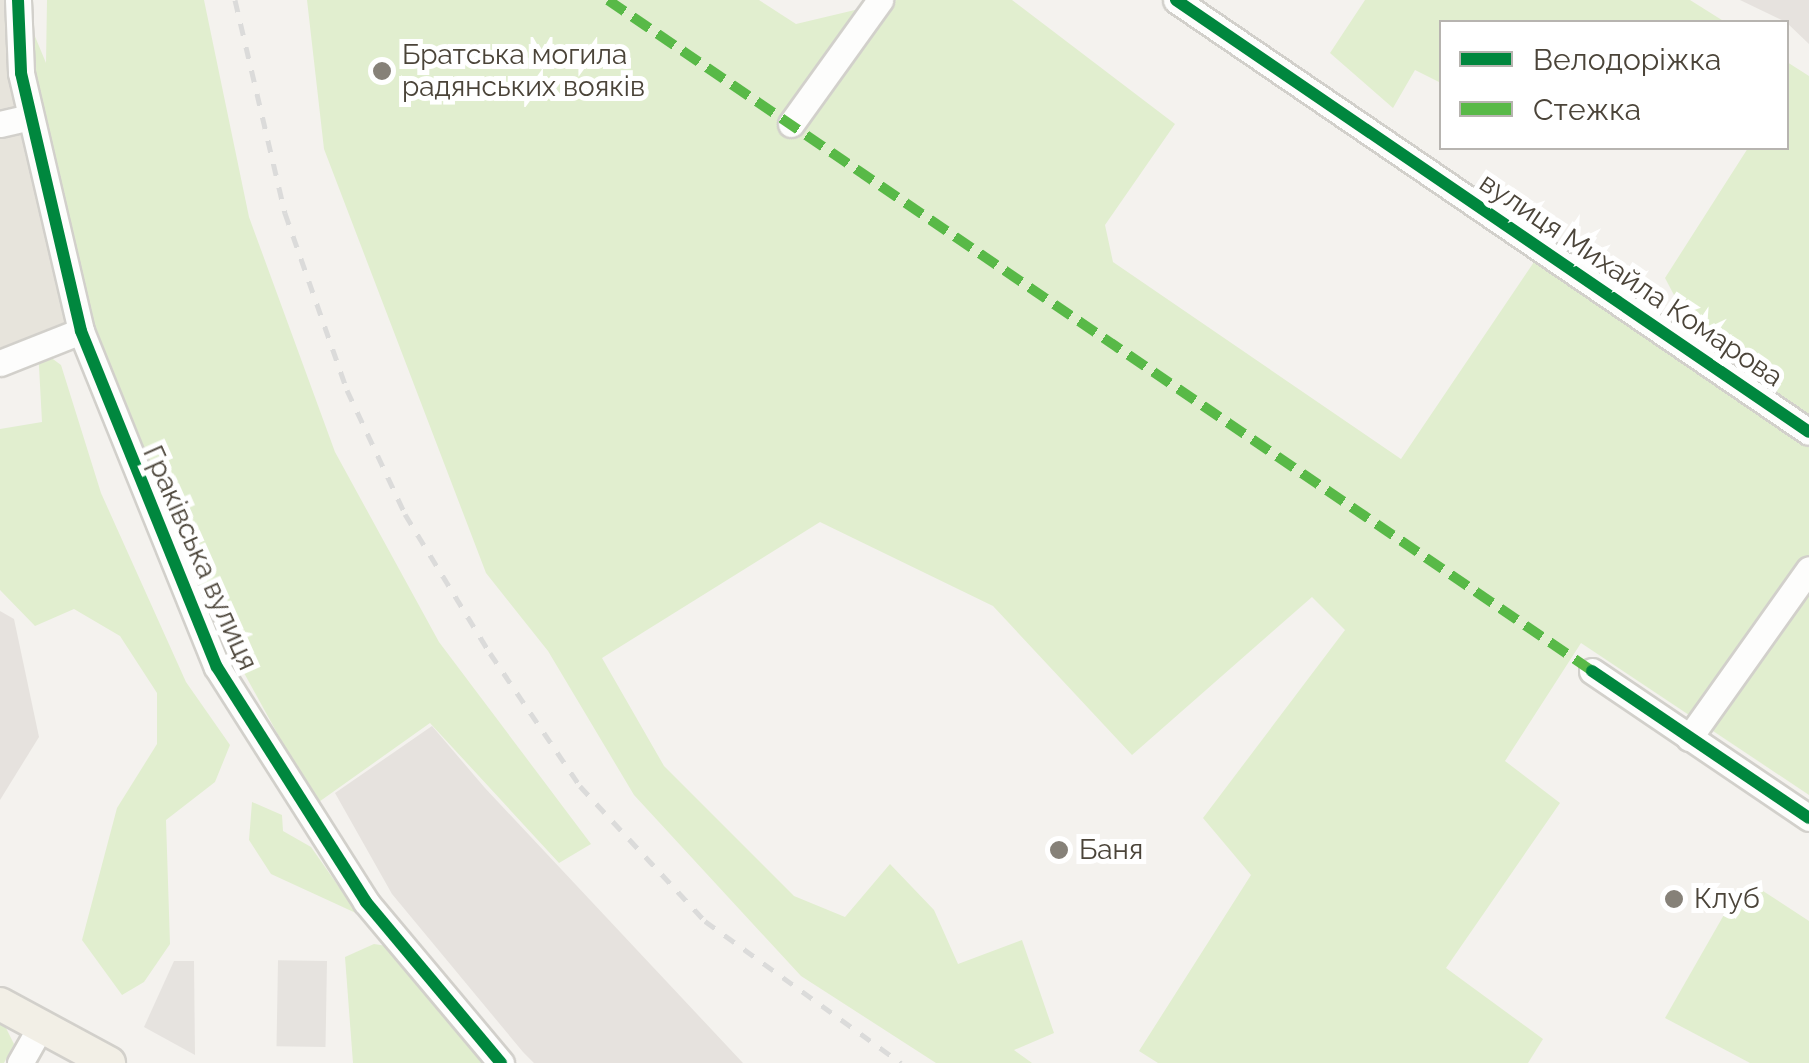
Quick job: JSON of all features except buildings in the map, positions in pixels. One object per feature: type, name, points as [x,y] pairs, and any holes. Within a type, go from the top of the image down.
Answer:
[{"type":"main road","points":[[0,1004],[108,1063]]},
{"type":"street","name":"Граківська вулиця","points":[[18,0],[30,117],[82,331],[217,668],[366,902],[501,1063]]},
{"type":"street","points":[[791,124],[880,0]]},
{"type":"street","name":"вулиця Михайла Комарова","points":[[1176,0],[1809,432]]},
{"type":"street","points":[[0,124],[30,117]]},
{"type":"street","points":[[0,363],[82,331]]},
{"type":"street","points":[[1690,738],[1809,569]]},
{"type":"street","points":[[1592,671],[1809,818]]},
{"type":"street","points":[[20,1063],[41,1026]]},
{"type":"shaded area","points":[[0,0],[18,0],[81,331],[0,363]]},
{"type":"shaded area","points":[[1740,0],[1809,0],[1809,44],[1789,25],[1789,20]]},
{"type":"shaded area","points":[[0,611],[14,619],[39,737],[0,800]]},
{"type":"shaded area","points":[[432,726],[485,788],[743,1063],[534,1063],[523,1052],[392,894],[335,793]]},
{"type":"shaded area","points":[[278,960],[327,961],[325,1047],[277,1046]]},
{"type":"shaded area","points":[[174,961],[194,961],[195,1055],[144,1027]]},
{"type":"green space","points":[[47,0],[204,0],[249,217],[335,452],[439,642],[591,844],[559,863],[430,723],[316,804],[175,547],[80,305],[22,5],[46,63]]},
{"type":"green space","points":[[307,0],[759,0],[796,24],[897,0],[1012,0],[1175,124],[1105,225],[1113,262],[1401,459],[1538,256],[1809,439],[1809,795],[1581,643],[1505,761],[1560,803],[1446,968],[1543,1039],[1528,1063],[1158,1063],[1139,1051],[1251,875],[1203,818],[1345,630],[1312,597],[1132,755],[993,606],[820,522],[602,658],[664,766],[794,896],[845,917],[890,864],[934,910],[958,964],[1022,940],[1054,1033],[1014,1050],[1032,1063],[936,1063],[801,976],[634,795],[548,651],[486,573],[324,149]]},
{"type":"green space","points":[[1365,0],[1690,0],[1722,20],[1439,20],[1439,82],[1415,70],[1393,108],[1330,53]]},
{"type":"green space","points":[[1789,63],[1809,76],[1809,418],[1699,342],[1665,278],[1747,150],[1789,150]]},
{"type":"green space","points":[[38,348],[61,365],[101,493],[186,682],[230,745],[215,782],[166,820],[170,944],[144,982],[122,995],[82,940],[117,808],[157,744],[157,693],[120,636],[74,609],[35,626],[0,590],[0,429],[42,422]]},
{"type":"green space","points":[[252,802],[282,815],[283,831],[311,847],[358,914],[271,874],[249,840]]},
{"type":"green space","points":[[1760,889],[1809,921],[1809,1063],[1750,1063],[1665,1018],[1725,913]]},
{"type":"green space","points":[[374,944],[387,946],[485,1063],[353,1063],[345,957]]},
{"type":"green space","points":[[0,1016],[14,1044],[4,1063],[0,1063]]},
{"type":"railway","points":[[235,0],[285,213],[347,390],[405,514],[490,653],[580,786],[705,921],[901,1063]]},
{"type":"marked path","points":[[608,0],[1592,671]]},
{"type":"cycle path","points":[[18,0],[21,73],[81,331],[217,667],[366,902],[501,1063]]},
{"type":"cycle path","points":[[1176,0],[1809,432]]},
{"type":"cycle path","points":[[1592,671],[1809,818]]},
{"type":"place","name":"Братська могила радянських вояків","points":[[382,71]]},
{"type":"place","name":"Баня","points":[[1059,850]]},
{"type":"place","name":"Клуб","points":[[1674,899]]}]
